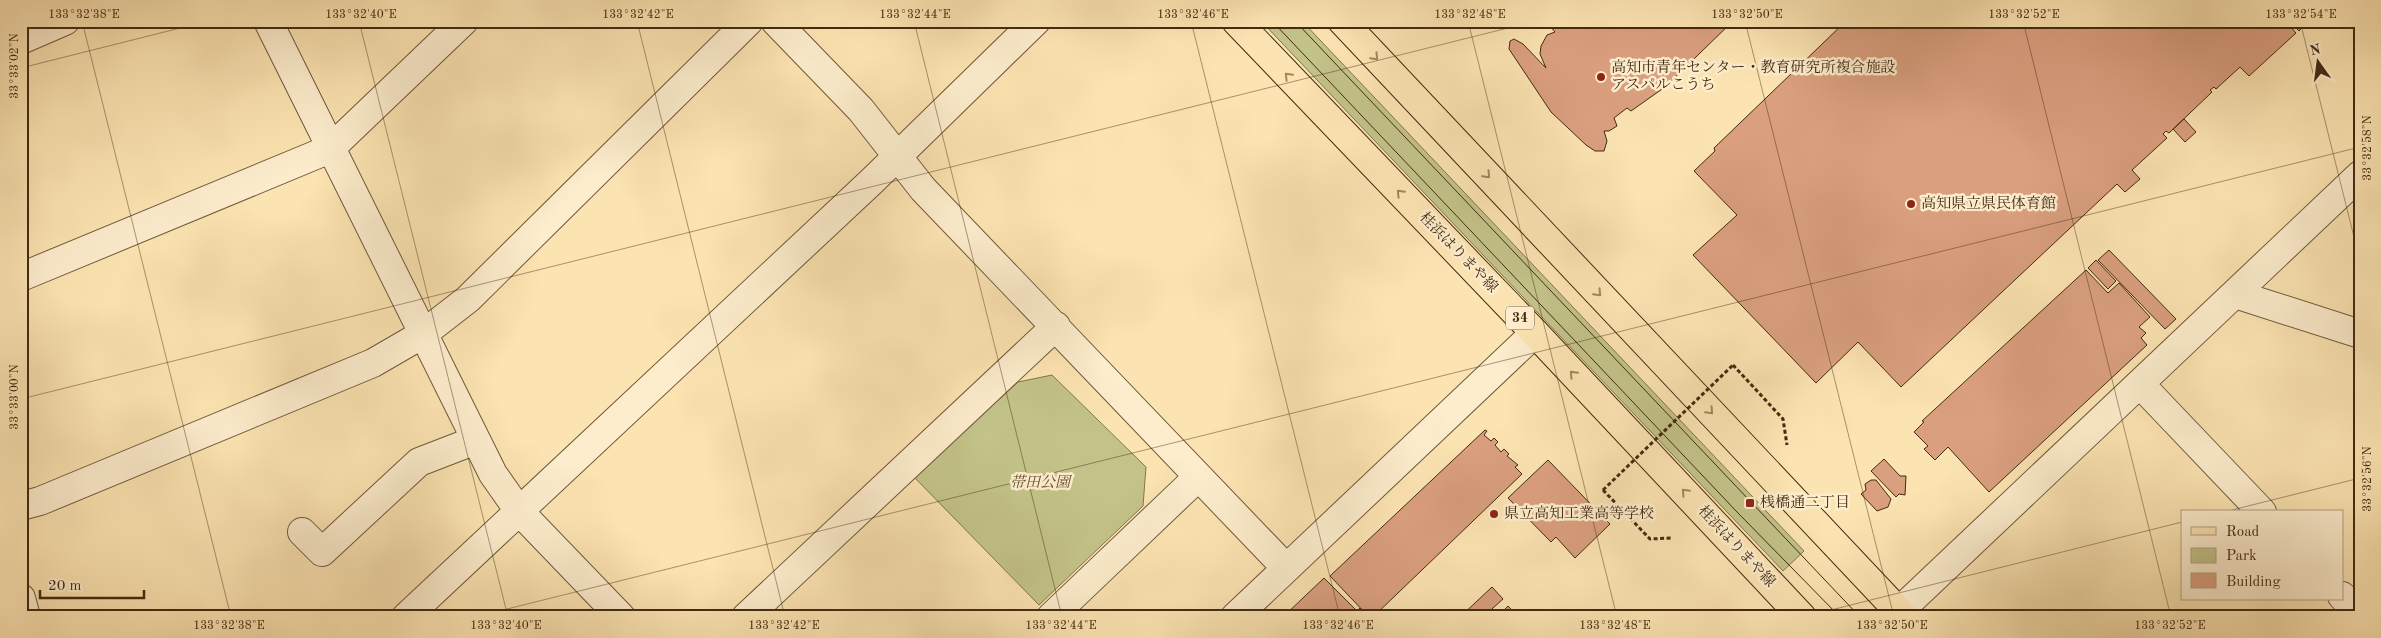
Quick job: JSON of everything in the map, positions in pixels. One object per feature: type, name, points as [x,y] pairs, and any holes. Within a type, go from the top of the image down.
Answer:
[{"type":"main road","name":"桂浜はりまや線","points":[[1236,21],[1535,333],[1802,617]]},
{"type":"main road","points":[[1342,21],[1899,615]]},
{"type":"street","points":[[21,40],[65,21]]},
{"type":"street","points":[[268,21],[492,474],[519,511],[621,617]]},
{"type":"street","points":[[21,277],[330,149],[464,21]]},
{"type":"street","points":[[21,506],[40,501],[373,363],[423,334],[468,300],[749,21]]},
{"type":"street","points":[[776,21],[861,110],[923,189],[1286,568]]},
{"type":"street","points":[[406,617],[897,155],[1036,21]]},
{"type":"street","points":[[1899,615],[2360,175]]},
{"type":"street","points":[[2235,294],[2360,334]]},
{"type":"street","points":[[746,617],[1056,326]]},
{"type":"street","points":[[1235,617],[1535,333]]},
{"type":"street","points":[[2140,384],[2260,510]]},
{"type":"street","points":[[302,532],[322,552],[419,462],[476,440]]},
{"type":"street","points":[[1051,617],[1198,477]]},
{"type":"street","points":[[21,598],[26,617]]},
{"type":"street","points":[[2344,598],[2360,614]]},
{"type":"path","points":[[1671,538],[1650,539],[1603,490],[1733,365],[1783,419],[1787,450]]},
{"type":"green space","points":[[1261,21],[1302,21],[1804,551],[1783,571]]},
{"type":"green space","name":"帯田公園","points":[[1052,375],[1146,467],[1143,506],[1039,605],[913,476],[1018,382]]},
{"type":"building","name":"高知市青年センター・教育研究所複合施設 アスパルこうち","points":[[1552,21],[1733,21],[1665,87],[1631,111],[1627,108],[1614,118],[1617,126],[1609,131],[1604,131],[1607,141],[1604,151],[1595,151],[1551,112],[1509,49],[1510,41],[1514,39],[1523,44],[1546,68],[1540,54],[1541,46],[1547,35],[1555,32],[1549,25]]},
{"type":"building","name":"高知県立県民体育館","points":[[1846,21],[2289,21],[2287,23],[2296,33],[2249,76],[2240,67],[2216,89],[2214,87],[2210,90],[2212,92],[2169,133],[2166,131],[2163,134],[2167,138],[2132,170],[2140,179],[2125,192],[2117,184],[1901,387],[1858,342],[1816,383],[1693,255],[1737,215],[1694,171],[1715,151],[1714,148]]},
{"type":"building","points":[[2289,21],[2308,21],[2299,31]]},
{"type":"building","points":[[2184,119],[2196,132],[2185,142],[2173,129]]},
{"type":"building","points":[[2109,250],[2176,319],[2165,329],[2098,260]]},
{"type":"building","points":[[2096,260],[2116,281],[2108,289],[2088,268]]},
{"type":"building","points":[[2086,270],[2108,293],[2119,283],[2150,317],[2139,327],[2146,333],[2141,338],[2147,345],[1989,492],[1948,447],[1935,460],[1924,449],[1928,446],[1914,432],[1924,422],[1922,421]]},
{"type":"building","points":[[1485,430],[1487,431],[1484,435],[1491,441],[1494,438],[1498,442],[1495,445],[1501,452],[1504,449],[1509,454],[1507,456],[1518,465],[1515,467],[1522,474],[1373,617],[1369,617],[1330,576]]},
{"type":"building","points":[[1884,459],[1900,476],[1906,476],[1905,495],[1899,494],[1896,497],[1871,471]]},
{"type":"building","points":[[1548,460],[1610,524],[1575,558],[1556,537],[1551,542],[1508,498]]},
{"type":"building","points":[[1871,480],[1876,480],[1891,499],[1888,507],[1877,511],[1861,494],[1866,490],[1865,484]]},
{"type":"building","points":[[1324,578],[1357,611],[1360,608],[1369,617],[1283,617]]},
{"type":"building","points":[[1492,587],[1503,599],[1483,617],[1460,617]]},
{"type":"building","points":[[1508,606],[1518,617],[1497,617]]},
{"type":"tram line","points":[[1272,21],[1738,513],[1840,617]]},
{"type":"tram line","points":[[1295,21],[1860,617]]},
{"type":"place","name":"高知市青年センター・教育研究所複合施設 アスパルこうち","points":[[1601,77]]},
{"type":"place","name":"高知県立県民体育館","points":[[1911,204]]},
{"type":"place","name":"桟橋通二丁目","points":[[1750,503]]},
{"type":"place","name":"県立高知工業高等学校","points":[[1494,514]]}]
